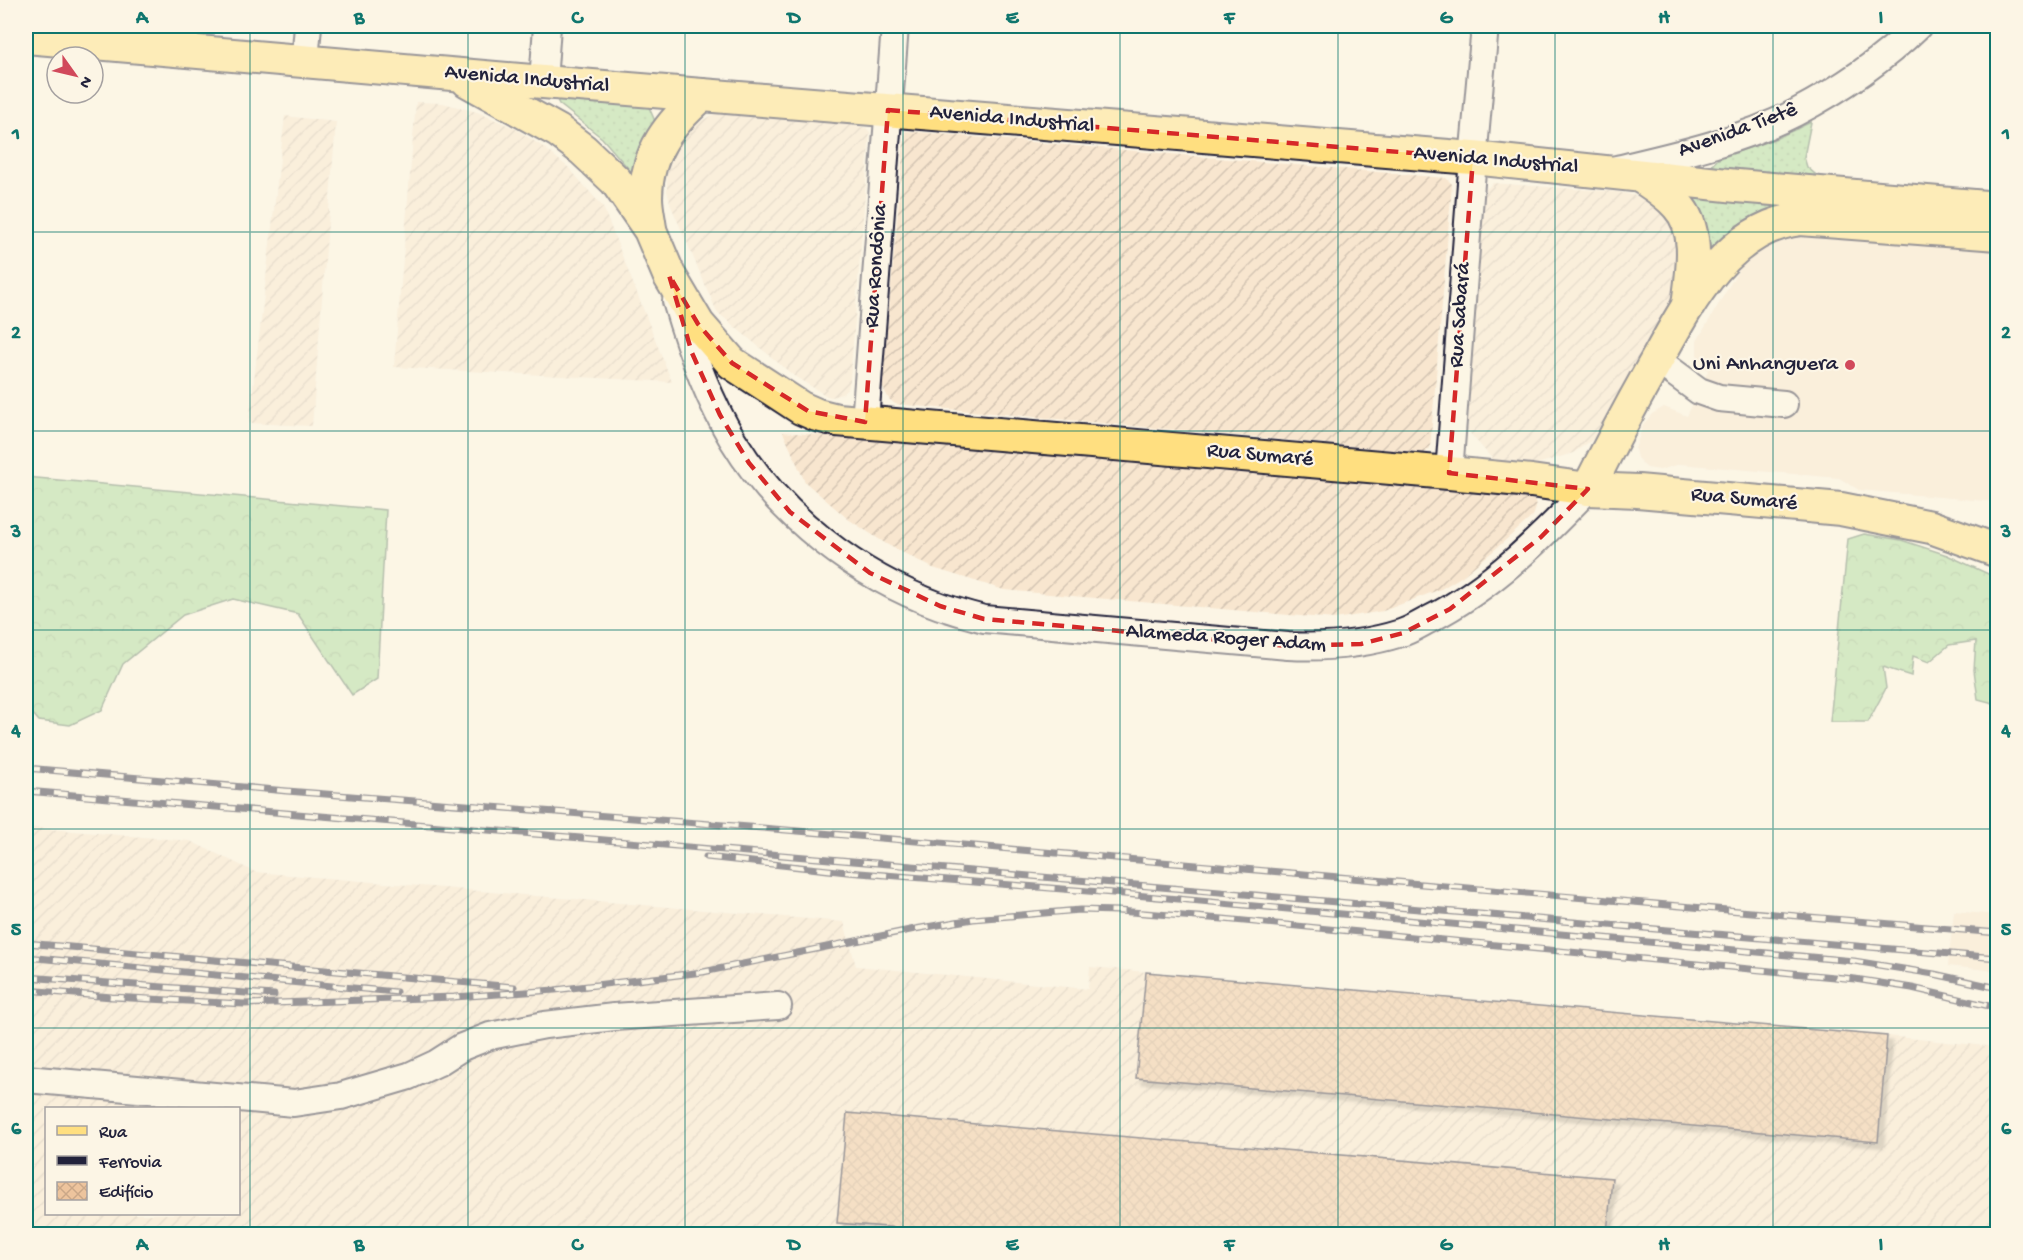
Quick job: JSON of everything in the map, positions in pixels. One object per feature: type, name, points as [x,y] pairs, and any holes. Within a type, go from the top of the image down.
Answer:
[{"type":"main road","name":"Avenida Industrial","points":[[26,37],[1473,158],[1640,176],[1998,208]]},
{"type":"main road","name":"Rua Sumaré","points":[[454,74],[530,114],[583,150],[616,181],[650,230],[669,275],[698,324],[732,363],[772,390],[808,411],[826,418],[1449,473],[1588,489],[1638,491],[1841,509],[1900,520],[1957,535],[1998,551]]},
{"type":"main road","name":"Rua Sumaré","points":[[650,230],[646,198],[649,169],[656,147],[669,127],[702,95]]},
{"type":"main road","name":"Alameda Roger Adam","points":[[1640,176],[1666,195],[1687,219],[1692,249],[1692,275],[1688,306]]},
{"type":"main road","name":"Alameda Roger Adam","points":[[1588,489],[1688,306],[1708,277],[1729,254],[1748,240],[1783,221],[1823,220],[1998,234]]},
{"type":"main road","points":[[1531,481],[1562,473],[1581,465],[1609,447],[1614,474],[1638,491]]},
{"type":"street","points":[[305,61],[308,26]]},
{"type":"street","points":[[543,82],[547,26]]},
{"type":"street","name":"Rua Rondônia","points":[[865,422],[895,26]]},
{"type":"street","name":"Rua Sabará","points":[[1449,473],[1485,26]]},
{"type":"street","name":"Avenida Tietê","points":[[1606,172],[1728,139],[1794,113],[1830,93],[1889,52],[1918,26]]},
{"type":"street","name":"Alameda Roger Adam","points":[[669,275],[692,353],[720,415],[733,440],[749,463],[790,512],[830,545],[870,573],[940,606],[984,619],[1288,646],[1323,648],[1361,644],[1403,633],[1450,609],[1504,569],[1541,537],[1588,489]]},
{"type":"street","points":[[1657,360],[1699,391],[1719,398],[1784,404]]},
{"type":"street","name":"Alameda Roger Adam","points":[[720,415],[720,384],[732,363]]},
{"type":"street","points":[[26,1079],[294,1103],[341,1096],[409,1076],[437,1063],[462,1047],[490,1036],[545,1025],[614,1017],[778,1006]]},
{"type":"highlighted area","points":[[888,110],[1473,158],[1449,473],[1588,489],[1541,537],[1450,609],[1403,633],[1361,644],[1288,646],[984,619],[940,606],[870,573],[790,512],[749,463],[720,415],[692,353],[669,275],[698,324],[732,363],[808,411],[865,422]]},
{"type":"shaded area","points":[[416,102],[443,103],[477,112],[514,128],[569,168],[603,207],[672,382],[394,367]]},
{"type":"shaded area","points":[[716,113],[842,123],[866,128],[870,132],[850,380],[848,389],[842,394],[827,396],[794,376],[717,312],[671,206],[667,191],[667,173],[678,144],[686,133]]},
{"type":"shaded area","points":[[285,116],[336,122],[312,426],[249,423]]},
{"type":"shaded area","points":[[905,131],[1446,178],[1452,184],[1430,448],[1424,453],[895,404],[889,399],[882,386]]},
{"type":"shaded area","points":[[1493,183],[1617,192],[1637,196],[1662,212],[1668,219],[1678,241],[1676,284],[1672,302],[1603,429],[1595,438],[1573,453],[1537,464],[1495,462],[1467,430],[1485,190]]},
{"type":"shaded area","name":"Uni Anhanguera","points":[[1792,232],[1997,241],[1997,502],[1859,490],[1839,478],[1680,464],[1660,470],[1647,468],[1637,458],[1635,449],[1643,425],[1652,414],[1664,407],[1687,416],[1708,371],[1697,355],[1697,341],[1735,276],[1742,266],[1764,247]]},
{"type":"shaded area","points":[[783,432],[1526,496],[1535,501],[1536,508],[1533,516],[1492,552],[1461,577],[1441,589],[1383,611],[1335,619],[1004,590],[933,568],[888,545],[848,519],[805,482]]},
{"type":"shaded area","points":[[26,827],[190,841],[255,872],[844,922],[856,966],[1088,989],[1090,967],[1997,1047],[1997,1221],[1982,1234],[26,1234]]},
{"type":"shaded area","points":[[1954,911],[1997,915],[1997,971],[1948,966]]},
{"type":"green space","points":[[557,94],[648,105],[657,126],[634,175],[602,138],[559,104]]},
{"type":"green space","points":[[1811,122],[1804,157],[1807,167],[1822,180],[1715,169],[1712,165],[1718,159],[1777,138]]},
{"type":"green space","points":[[1692,192],[1824,199],[1703,267],[1688,198]]},
{"type":"green space","points":[[26,477],[386,510],[377,679],[352,695],[298,614],[233,599],[183,615],[123,664],[102,710],[70,725],[39,721],[26,706]]},
{"type":"green space","points":[[1864,534],[1901,540],[1947,555],[1997,578],[1997,704],[1978,699],[1974,670],[1976,641],[1949,645],[1929,662],[1913,656],[1911,676],[1883,667],[1886,688],[1868,722],[1830,722],[1848,539]]},
{"type":"building","points":[[1146,972],[1887,1036],[1878,1142],[1136,1078]]},
{"type":"building","points":[[847,1113],[1612,1178],[1607,1234],[977,1234],[837,1223]]},
{"type":"railway","points":[[26,768],[1998,933]]},
{"type":"railway","points":[[26,791],[1998,958]]},
{"type":"railway","points":[[706,857],[847,872],[1113,893],[1854,961],[1934,974],[1998,988]]},
{"type":"railway","points":[[26,990],[244,1004],[454,997],[555,990],[703,972],[973,919],[1080,910],[1223,919],[1855,979],[1912,988],[1998,1008]]},
{"type":"railway","points":[[26,943],[514,987]]},
{"type":"railway","points":[[26,957],[396,992]]},
{"type":"railway","points":[[26,977],[274,995]]},
{"type":"place","name":"Uni Anhanguera","points":[[1850,365]]}]
